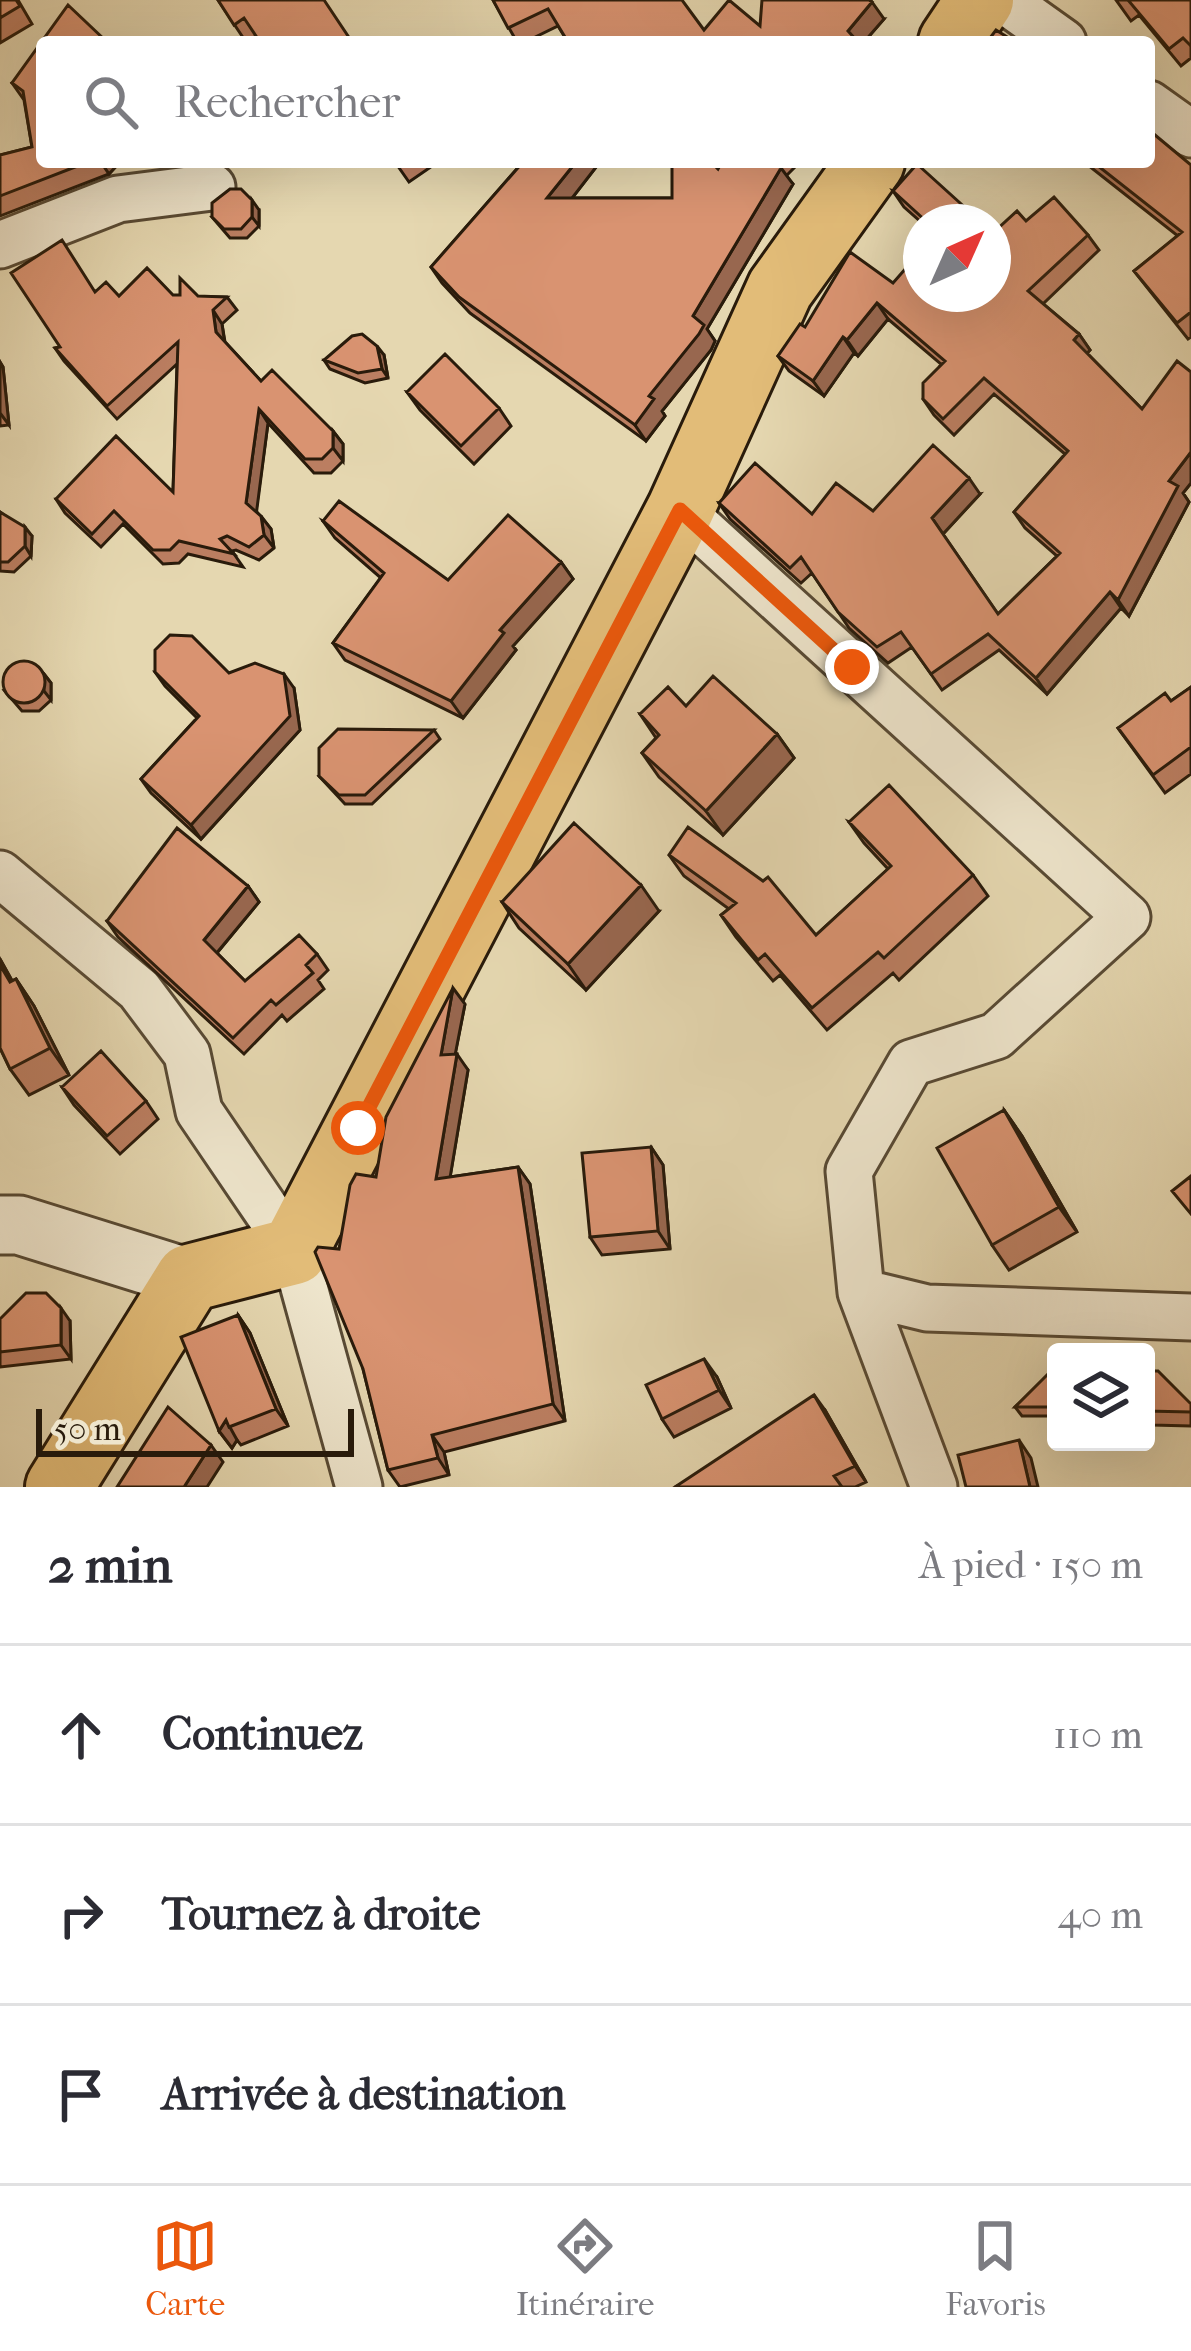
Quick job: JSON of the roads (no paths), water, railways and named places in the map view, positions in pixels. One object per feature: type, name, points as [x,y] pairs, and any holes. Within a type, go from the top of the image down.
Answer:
[{"type":"main road","points":[[956,36],[980,0]]},
{"type":"main road","points":[[59,1487],[189,1278],[294,1251],[680,510],[780,289],[867,168]]},
{"type":"street","points":[[1004,0],[1055,36]]},
{"type":"street","points":[[1155,108],[1191,134]]},
{"type":"street","points":[[0,245],[118,199],[212,187]]},
{"type":"street","points":[[680,510],[1127,917],[996,1036],[911,1063],[849,1171],[861,1292],[934,1487]]},
{"type":"street","points":[[0,874],[139,989],[187,1054],[199,1111],[294,1251],[359,1487]]},
{"type":"street","points":[[0,1225],[19,1225],[189,1278]]},
{"type":"street","points":[[861,1292],[927,1308],[1191,1317]]}]
